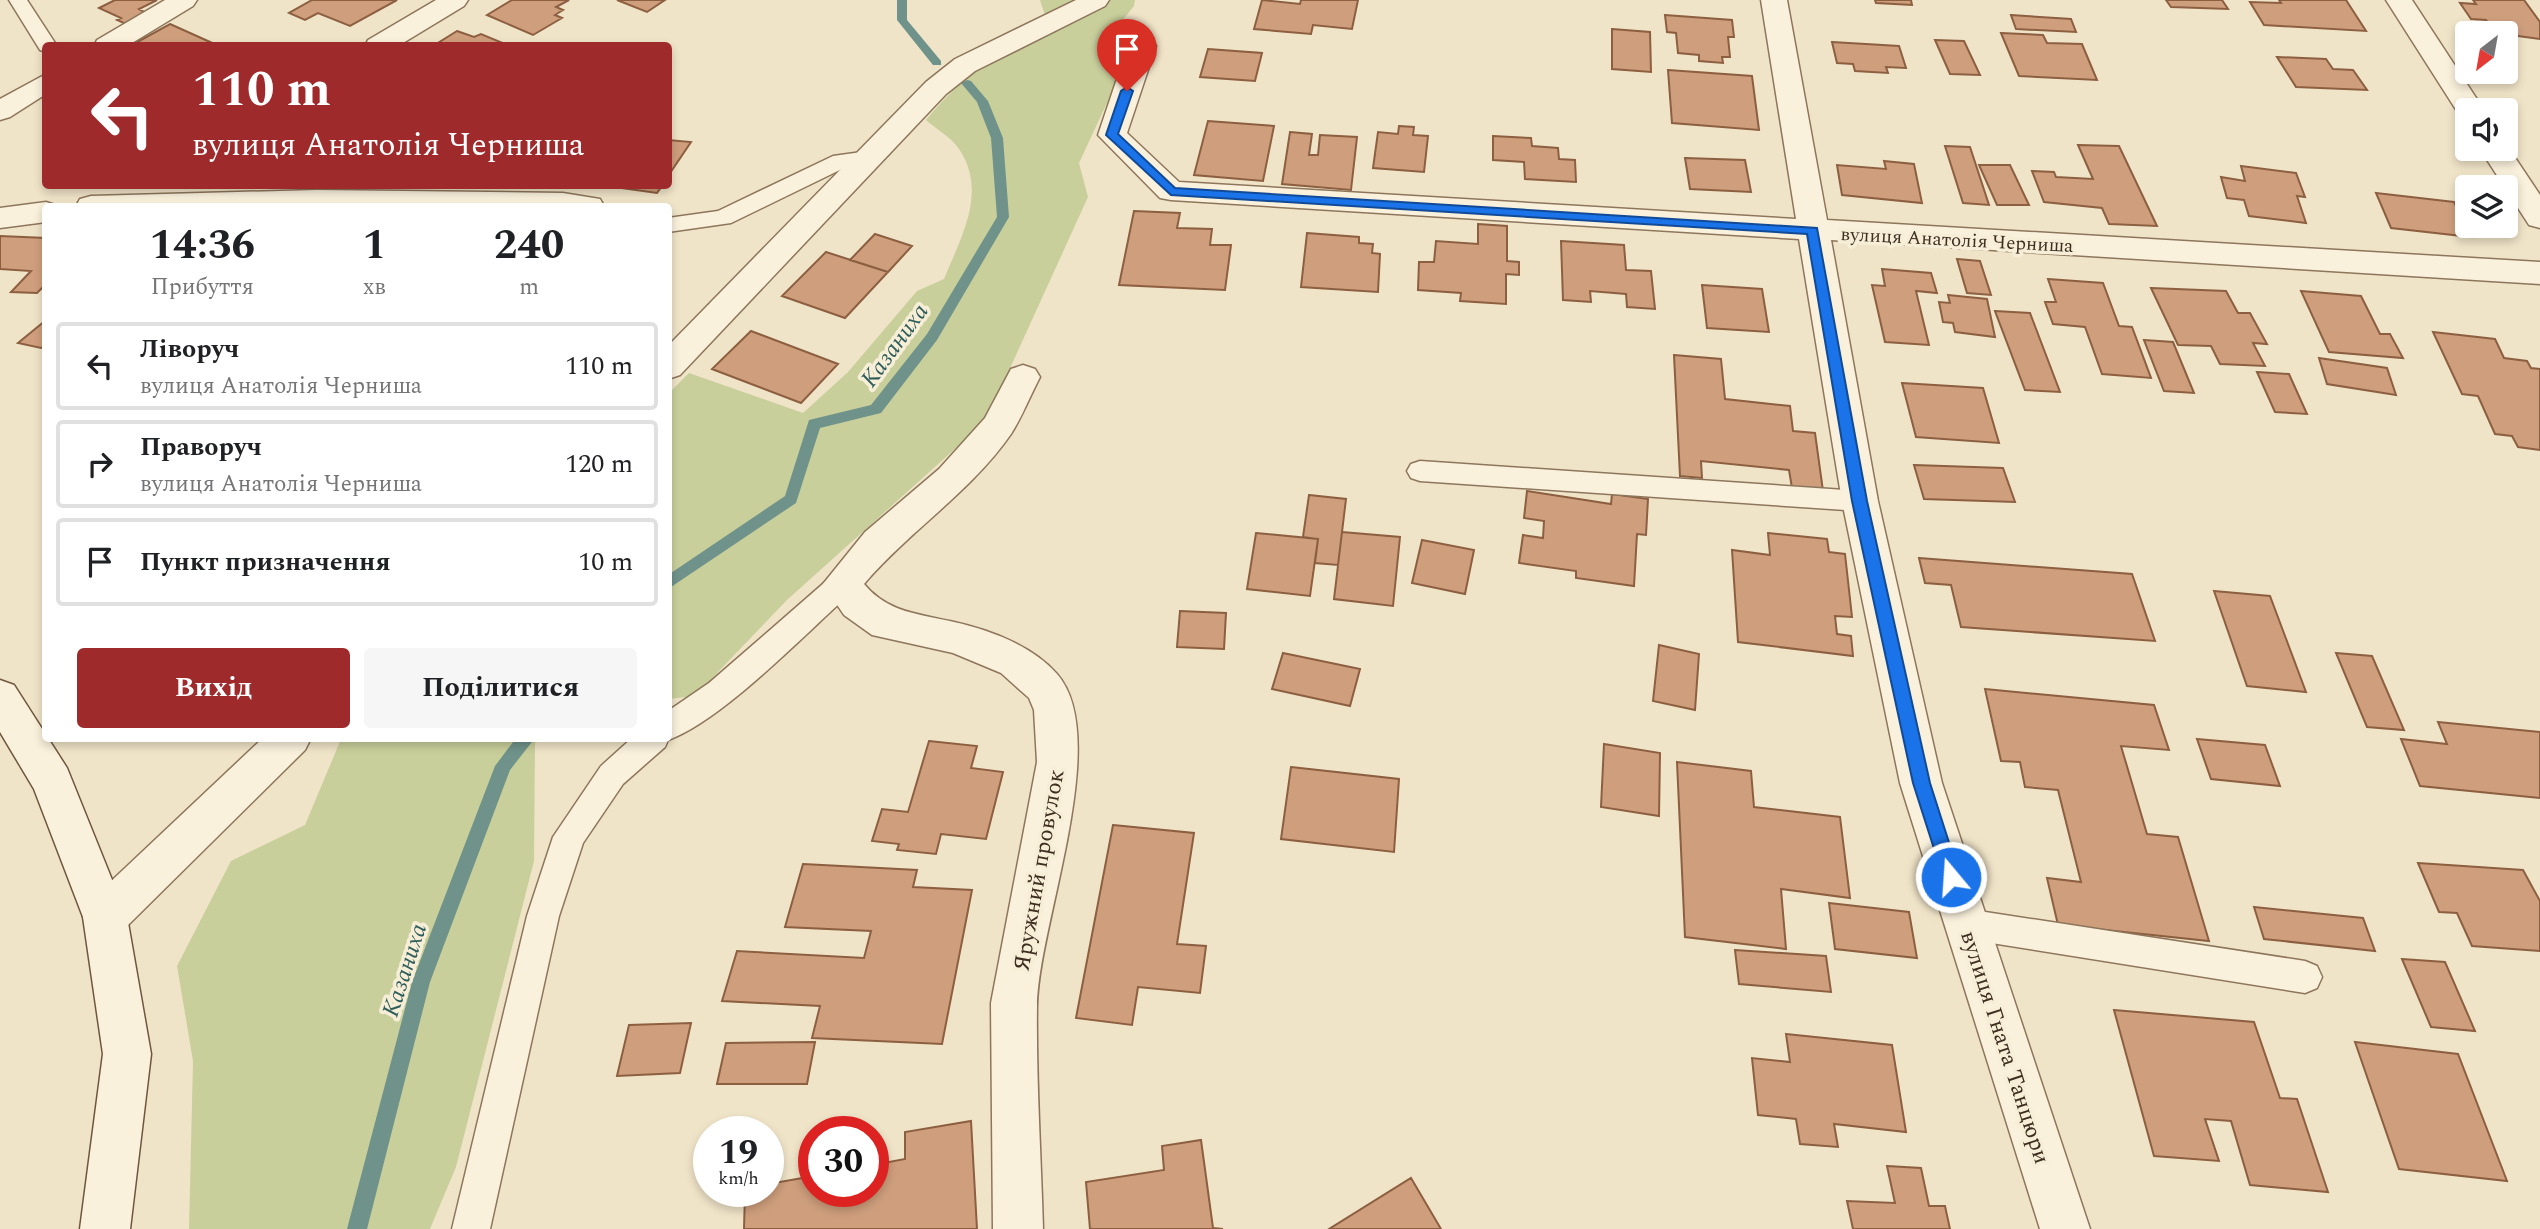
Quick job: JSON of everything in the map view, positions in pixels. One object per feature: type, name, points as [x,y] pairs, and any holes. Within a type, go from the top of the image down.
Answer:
[{"type":"street","points":[[114,42],[184,0]]},
{"type":"street","points":[[384,42],[455,0]]},
{"type":"street","points":[[672,363],[936,88],[965,65],[1096,0]]},
{"type":"street","name":"вулиця Гната Танцюри","points":[[1774,0],[1860,501],[1921,783],[2065,1229]]},
{"type":"street","points":[[2399,0],[2462,98]]},
{"type":"street","name":"вулиця Анатолія Черниша","points":[[1142,46],[1112,135],[1171,191],[2540,273]]},
{"type":"street","points":[[0,111],[42,85]]},
{"type":"street","points":[[2503,161],[2540,218]]},
{"type":"street","points":[[105,203],[133,189]]},
{"type":"street","points":[[208,203],[317,200],[563,203]]},
{"type":"street","points":[[0,218],[42,213]]},
{"type":"street","points":[[842,584],[878,542],[961,468],[998,426],[1023,377]]},
{"type":"street","name":"Яружний провулок","points":[[842,584],[858,604],[886,624],[957,638],[1016,661],[1044,687],[1054,710],[1058,762],[1014,1003],[1018,1229]]},
{"type":"street","points":[[0,697],[52,781],[105,917],[127,1054],[105,1229]]},
{"type":"street","points":[[105,917],[287,742]]},
{"type":"lane","points":[[18,0],[44,42]]},
{"type":"lane","points":[[672,224],[723,218],[841,160],[869,158]]},
{"type":"lane","points":[[1420,471],[1860,501]]},
{"type":"lane","points":[[672,724],[719,692],[842,584]]},
{"type":"lane","points":[[471,1229],[543,916],[569,837],[611,775],[648,742]]},
{"type":"lane","points":[[1966,924],[2305,977]]},
{"type":"green space","points":[[1040,0],[1135,0],[1134,6],[1113,32],[1128,58],[1079,163],[1088,197],[986,421],[787,600],[695,696],[672,699],[672,390],[689,373],[803,413],[848,372],[917,291],[944,279],[969,214],[971,182],[959,149],[926,120],[968,77],[1048,24]]},
{"type":"green space","points":[[340,742],[536,742],[534,861],[456,1167],[430,1229],[189,1229],[193,1061],[177,966],[231,861],[305,825]]},
{"type":"building","points":[[115,0],[157,0],[139,9],[148,14],[128,25],[117,20],[121,18],[99,8]]},
{"type":"building","points":[[312,0],[397,0],[350,26],[318,13],[305,20],[289,13]]},
{"type":"building","points":[[512,0],[569,0],[556,7],[563,10],[555,15],[562,18],[533,35],[487,15]]},
{"type":"building","points":[[617,0],[665,0],[647,12]]},
{"type":"building","points":[[1262,0],[1300,4],[1301,0],[1358,0],[1352,29],[1313,25],[1311,34],[1254,29]]},
{"type":"building","points":[[1875,0],[1911,0],[1912,5],[1876,3]]},
{"type":"building","points":[[2166,0],[2222,0],[2228,9],[2171,7]]},
{"type":"building","points":[[2279,0],[2346,0],[2366,31],[2264,25],[2250,2],[2281,3]]},
{"type":"building","points":[[2473,0],[2524,0],[2540,22],[2540,39],[2518,36],[2518,21],[2471,19],[2460,3],[2476,4]]},
{"type":"building","points":[[1665,15],[1732,20],[1734,37],[1728,37],[1730,57],[1722,57],[1723,63],[1699,61],[1699,55],[1678,53],[1676,33],[1667,32]]},
{"type":"building","points":[[2011,15],[2071,19],[2076,32],[2016,29]]},
{"type":"building","points":[[170,24],[210,42],[137,42]]},
{"type":"building","points":[[1612,29],[1650,32],[1651,72],[1612,69]]},
{"type":"building","points":[[457,31],[474,37],[481,34],[500,42],[439,42]]},
{"type":"building","points":[[2001,33],[2043,35],[2047,43],[2082,44],[2097,80],[2019,76]]},
{"type":"building","points":[[1935,40],[1964,41],[1980,75],[1950,74]]},
{"type":"building","points":[[1832,42],[1899,46],[1906,68],[1886,67],[1888,73],[1855,71],[1853,64],[1837,63]]},
{"type":"building","points":[[1208,49],[1262,53],[1255,81],[1200,77]]},
{"type":"building","points":[[2277,57],[2326,59],[2333,69],[2353,70],[2367,90],[2296,87]]},
{"type":"building","points":[[1668,70],[1752,76],[1759,130],[1672,123]]},
{"type":"building","points":[[1208,121],[1274,126],[1263,181],[1194,175]]},
{"type":"building","points":[[1399,126],[1414,127],[1413,135],[1428,136],[1424,172],[1373,168],[1378,132],[1398,134]]},
{"type":"building","points":[[1290,132],[1312,134],[1309,155],[1318,155],[1320,135],[1357,137],[1351,190],[1282,184]]},
{"type":"building","points":[[1493,136],[1531,138],[1532,146],[1558,148],[1559,159],[1575,160],[1576,182],[1525,179],[1524,162],[1493,160]]},
{"type":"building","points":[[672,140],[691,142],[672,170]]},
{"type":"building","points":[[2078,145],[2119,146],[2157,226],[2109,224],[2102,208],[2044,202],[2032,171],[2054,172],[2056,177],[2093,179]]},
{"type":"building","points":[[1945,146],[1970,147],[1989,205],[1963,203]]},
{"type":"building","points":[[1685,158],[1745,160],[1751,192],[1690,189]]},
{"type":"building","points":[[1884,161],[1914,164],[1922,203],[1842,195],[1837,165],[1886,169]]},
{"type":"building","points":[[1979,165],[2010,165],[2029,205],[1997,205]]},
{"type":"building","points":[[2241,166],[2296,173],[2305,197],[2297,196],[2306,223],[2249,216],[2244,200],[2227,198],[2221,177],[2245,181]]},
{"type":"building","points":[[628,189],[660,189],[657,193]]},
{"type":"building","points":[[2376,193],[2455,204],[2455,235],[2391,228]]},
{"type":"building","points":[[1134,211],[1180,213],[1177,228],[1212,229],[1210,245],[1231,245],[1225,290],[1119,285]]},
{"type":"building","points":[[1478,224],[1507,226],[1507,261],[1519,262],[1519,275],[1506,274],[1506,304],[1460,301],[1461,293],[1418,290],[1419,262],[1434,262],[1436,241],[1478,244]]},
{"type":"building","points":[[1307,233],[1359,237],[1359,243],[1373,244],[1372,253],[1380,254],[1378,292],[1301,287]]},
{"type":"building","points":[[875,234],[912,246],[888,272],[850,260]]},
{"type":"building","points":[[0,236],[42,238],[42,288],[37,293],[11,292],[31,271],[0,269]]},
{"type":"building","points":[[1561,241],[1624,245],[1626,270],[1651,271],[1655,309],[1627,307],[1626,294],[1590,291],[1591,302],[1563,300]]},
{"type":"building","points":[[826,252],[888,272],[845,318],[782,296]]},
{"type":"building","points":[[1957,259],[1980,261],[1991,295],[1967,293]]},
{"type":"building","points":[[1882,269],[1931,273],[1937,293],[1916,291],[1929,345],[1885,342],[1872,285],[1885,286]]},
{"type":"building","points":[[2048,279],[2103,283],[2119,326],[2132,327],[2151,378],[2102,374],[2085,327],[2053,324],[2045,302],[2056,302]]},
{"type":"building","points":[[1702,285],[1762,289],[1769,332],[1707,328]]},
{"type":"building","points":[[2151,288],[2226,291],[2238,313],[2250,313],[2267,344],[2253,343],[2265,366],[2220,364],[2211,346],[2178,345]]},
{"type":"building","points":[[2301,291],[2361,296],[2380,334],[2390,334],[2403,358],[2329,352]]},
{"type":"building","points":[[1948,295],[1987,299],[1995,337],[1955,332],[1953,323],[1943,322],[1939,302],[1950,303]]},
{"type":"building","points":[[1995,311],[2030,313],[2060,392],[2025,390]]},
{"type":"building","points":[[42,323],[42,347],[18,343]]},
{"type":"building","points":[[751,331],[838,364],[801,403],[712,369]]},
{"type":"building","points":[[2433,332],[2495,339],[2504,358],[2527,361],[2531,368],[2540,369],[2540,450],[2518,447],[2512,436],[2495,434],[2478,396],[2462,394]]},
{"type":"building","points":[[2144,340],[2173,342],[2194,393],[2164,391]]},
{"type":"building","points":[[1674,355],[1721,359],[1725,399],[1790,406],[1793,431],[1815,433],[1823,491],[1792,488],[1789,470],[1701,461],[1702,478],[1680,476]]},
{"type":"building","points":[[2319,358],[2387,368],[2396,395],[2327,384]]},
{"type":"building","points":[[2257,372],[2289,374],[2307,414],[2275,412]]},
{"type":"building","points":[[1902,383],[1983,388],[1999,443],[1916,437]]},
{"type":"building","points":[[1914,465],[2003,468],[2015,502],[1924,499]]},
{"type":"building","points":[[1527,491],[1611,504],[1612,494],[1648,499],[1646,535],[1637,534],[1634,586],[1576,578],[1576,571],[1519,563],[1523,535],[1543,538],[1544,521],[1524,518]]},
{"type":"building","points":[[1309,495],[1346,499],[1338,565],[1315,563],[1318,539],[1303,537]]},
{"type":"building","points":[[1342,532],[1400,537],[1393,606],[1334,599]]},
{"type":"building","points":[[1256,533],[1318,539],[1310,596],[1247,589]]},
{"type":"building","points":[[1768,533],[1827,539],[1829,552],[1845,554],[1852,617],[1835,616],[1837,634],[1851,636],[1853,656],[1738,642],[1732,550],[1770,555]]},
{"type":"building","points":[[1422,540],[1474,550],[1465,594],[1412,583]]},
{"type":"building","points":[[1919,558],[2132,574],[2155,641],[1961,627],[1951,585],[1925,583]]},
{"type":"building","points":[[2214,591],[2270,596],[2306,692],[2247,686]]},
{"type":"building","points":[[1180,611],[1226,613],[1224,649],[1177,647]]},
{"type":"building","points":[[1659,645],[1699,654],[1695,710],[1653,701]]},
{"type":"building","points":[[1283,653],[1360,669],[1350,706],[1272,689]]},
{"type":"building","points":[[2336,653],[2372,656],[2404,730],[2367,727]]},
{"type":"building","points":[[1985,689],[2154,705],[2169,750],[2121,746],[2147,834],[2178,837],[2209,941],[2058,925],[2047,878],[2081,882],[2058,790],[2025,787],[2020,762],[2001,761]]},
{"type":"building","points":[[2438,722],[2540,732],[2540,798],[2420,786],[2401,739],[2447,744]]},
{"type":"building","points":[[2197,739],[2265,745],[2280,786],[2211,779]]},
{"type":"building","points":[[929,741],[977,746],[971,768],[1003,772],[986,839],[941,834],[936,854],[897,850],[899,844],[872,841],[882,809],[908,812]]},
{"type":"building","points":[[1604,744],[1660,753],[1659,816],[1601,807]]},
{"type":"building","points":[[1677,762],[1751,771],[1754,807],[1840,817],[1850,898],[1781,889],[1786,949],[1685,937]]},
{"type":"building","points":[[1291,767],[1399,779],[1394,852],[1281,839]]},
{"type":"building","points":[[1113,825],[1194,833],[1177,944],[1206,946],[1200,993],[1138,987],[1132,1025],[1076,1018]]},
{"type":"building","points":[[2418,863],[2523,870],[2540,901],[2540,951],[2472,946],[2457,913],[2439,912]]},
{"type":"building","points":[[803,864],[917,870],[913,887],[972,890],[942,1044],[812,1038],[820,1006],[722,1001],[737,951],[864,958],[871,931],[785,927]]},
{"type":"building","points":[[1829,903],[1909,912],[1917,958],[1835,949]]},
{"type":"building","points":[[2254,907],[2363,918],[2375,951],[2264,939]]},
{"type":"building","points":[[1735,950],[1826,956],[1831,992],[1739,984]]},
{"type":"building","points":[[2402,959],[2445,962],[2475,1031],[2431,1027]]},
{"type":"building","points":[[2114,1010],[2254,1022],[2280,1098],[2297,1099],[2328,1192],[2250,1185],[2231,1121],[2205,1119],[2219,1161],[2154,1156]]},
{"type":"building","points":[[691,1023],[680,1073],[617,1076],[629,1025]]},
{"type":"building","points":[[1786,1034],[1892,1045],[1906,1132],[1834,1124],[1838,1147],[1800,1144],[1796,1119],[1758,1115],[1752,1058],[1790,1062]]},
{"type":"building","points":[[815,1042],[807,1084],[717,1084],[726,1043]]},
{"type":"building","points":[[2355,1042],[2458,1054],[2507,1181],[2399,1169]]},
{"type":"building","points":[[971,1121],[977,1229],[744,1229],[745,1207],[784,1207],[784,1181],[798,1179],[798,1207],[889,1207],[889,1162],[905,1159],[905,1132]]},
{"type":"building","points":[[1201,1140],[1213,1228],[1223,1229],[1090,1229],[1086,1182],[1164,1170],[1162,1146]]},
{"type":"building","points":[[1887,1166],[1921,1168],[1929,1206],[1945,1206],[1950,1229],[1853,1229],[1847,1201],[1895,1203]]},
{"type":"building","points":[[1411,1178],[1441,1229],[1329,1229]]},
{"type":"waterway","name":"Казаниха","points":[[902,0],[902,20],[937,63]]},
{"type":"waterway","name":"Казаниха","points":[[672,580],[791,499],[814,424],[876,409],[932,337],[1003,217],[997,138],[982,101],[967,83]]},
{"type":"waterway","name":"Казаниха","points":[[357,1229],[421,982],[503,766],[524,742]]},
{"type":"route","points":[[1127,91],[1112,135],[1171,191],[1813,231],[1860,501],[1921,783],[1951,877]]}]
